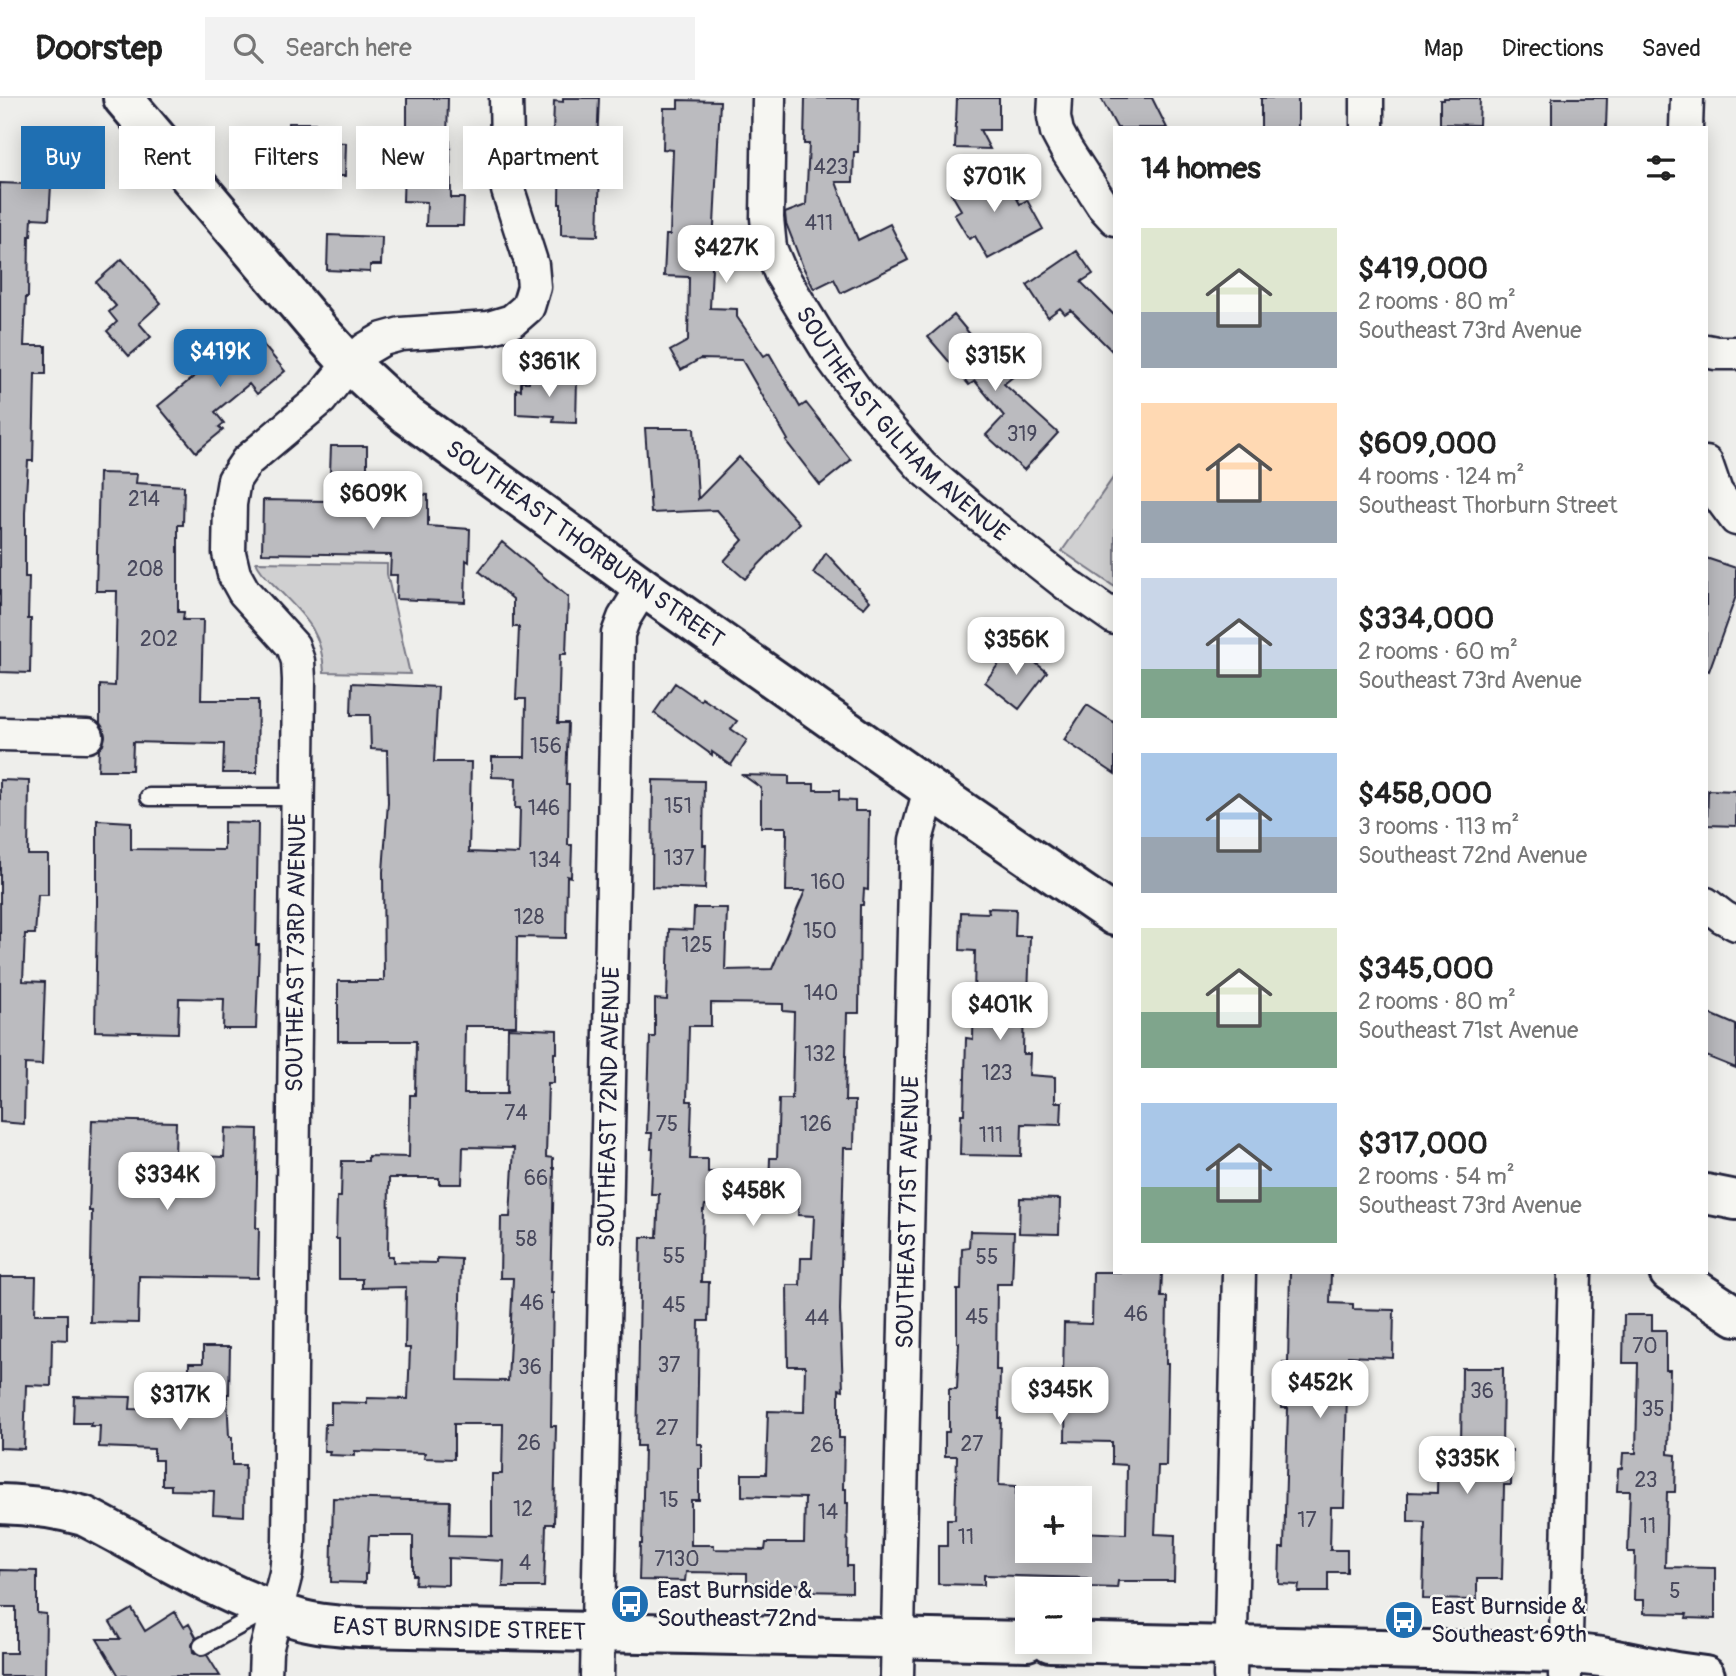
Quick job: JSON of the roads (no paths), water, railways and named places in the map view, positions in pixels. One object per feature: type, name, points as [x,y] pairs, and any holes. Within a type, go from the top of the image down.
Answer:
[{"type":"street","name":"SOUTHEAST THORBURN STREET","points":[[123,98],[349,364],[377,391],[643,587],[1113,915]]},
{"type":"street","points":[[349,364],[383,339],[401,334],[489,328],[512,321],[528,307],[534,287],[532,265],[508,190],[506,98]]},
{"type":"street","name":"SOUTHEAST GILHAM AVENUE","points":[[769,98],[767,218],[770,248],[781,274],[833,359],[860,396],[922,467],[1069,586],[1113,617]]},
{"type":"street","points":[[1055,98],[1054,117],[1057,132],[1103,206],[1113,217]]},
{"type":"street","points":[[1367,98],[1367,126]]},
{"type":"street","points":[[1686,126],[1687,98]]},
{"type":"street","points":[[1708,351],[1736,354]]},
{"type":"street","name":"SOUTHEAST 73RD AVENUE","points":[[265,1676],[272,1610],[286,1573],[289,1541],[299,680],[298,661],[293,646],[244,592],[234,574],[229,553],[230,504],[234,480],[247,461],[321,399],[349,364]]},
{"type":"street","points":[[1708,469],[1716,492],[1736,519]]},
{"type":"street","name":"SOUTHEAST 72ND AVENUE","points":[[597,1676],[618,634],[624,618],[643,587]]},
{"type":"street","points":[[0,734],[87,736]]},
{"type":"street","name":"SOUTHEAST 71ST AVENUE","points":[[897,1676],[916,840],[930,789]]},
{"type":"street","points":[[1708,906],[1736,924]]},
{"type":"street","points":[[1708,1194],[1736,1200]]},
{"type":"street","points":[[1230,1661],[1239,1274]]},
{"type":"street","points":[[1565,1665],[1575,1274]]},
{"type":"street","points":[[1673,1274],[1736,1316]]},
{"type":"street","name":"EAST BURNSIDE STREET","points":[[0,1504],[38,1506],[84,1516],[220,1588],[272,1610],[333,1625],[361,1628],[1015,1641]]},
{"type":"street","points":[[1092,1646],[1230,1661],[1565,1665],[1624,1661],[1705,1676]]},
{"type":"lane","points":[[149,797],[298,797]]},
{"type":"lane","points":[[202,1646],[272,1610]]},
{"type":"place","name":"East Burnside & Southeast 72nd","points":[[630,1604]]},
{"type":"place","name":"East Burnside & Southeast 69th","points":[[1404,1620]]}]
